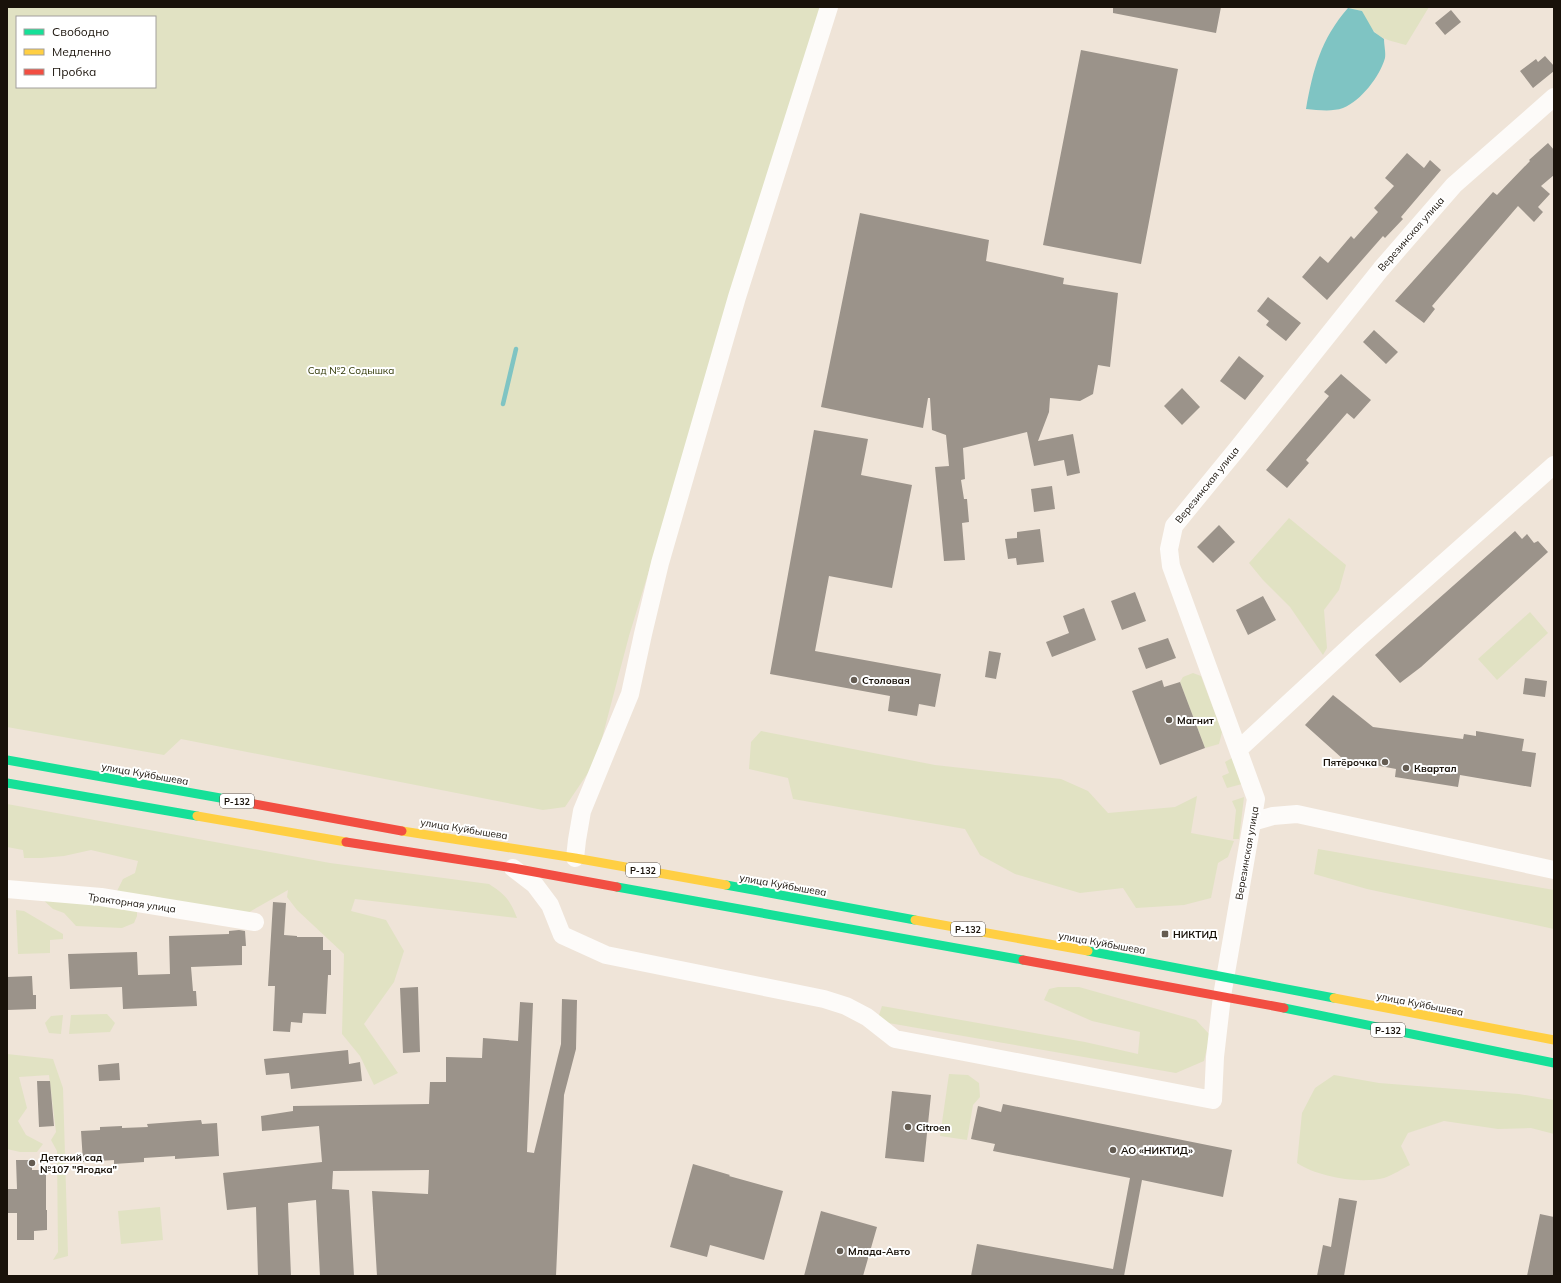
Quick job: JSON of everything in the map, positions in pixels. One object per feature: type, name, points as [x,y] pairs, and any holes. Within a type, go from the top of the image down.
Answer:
[{"type":"highway","name":"улица Куйбышева","points":[[7,760],[401,831],[575,858],[1554,1040]]},
{"type":"highway","name":"Р-132","points":[[7,783],[316,837],[513,868],[1222,996],[1554,1063]]},
{"type":"street","points":[[575,858],[582,811],[630,694],[660,562],[737,298],[829,7]]},
{"type":"street","name":"Верезинская улица","points":[[513,868],[535,885],[550,905],[562,935],[606,955],[824,999],[868,1018],[895,1039],[959,1050],[1213,1100],[1215,1057],[1222,996],[1256,799],[1171,566],[1169,549],[1174,526],[1381,268],[1454,185],[1554,97]]},
{"type":"street","points":[[1238,750],[1358,638],[1554,465]]},
{"type":"street","points":[[1252,822],[1273,816],[1297,814],[1554,870]]},
{"type":"street","name":"Тракторная улица","points":[[7,889],[101,897],[255,922]]},
{"type":"green space","name":"Сад №2 Содышка","points":[[7,7],[823,7],[629,636],[596,761],[565,807],[543,810],[181,739],[164,755],[7,727]]},
{"type":"green space","points":[[1429,7],[1406,45],[1378,35],[1366,20],[1362,11],[1348,8]]},
{"type":"green space","points":[[1289,518],[1346,565],[1339,590],[1324,610],[1327,648],[1323,655],[1290,607],[1263,580],[1249,563]]},
{"type":"green space","points":[[1530,612],[1548,633],[1497,680],[1478,659]]},
{"type":"green space","points":[[1193,673],[1201,676],[1222,732],[1219,744],[1205,748],[1180,682],[1183,677]]},
{"type":"green space","points":[[761,731],[935,765],[1061,779],[1088,791],[1108,813],[1175,807],[1197,796],[1191,833],[1234,841],[1228,857],[1218,863],[1211,898],[1184,905],[1136,908],[1123,888],[1080,893],[1015,874],[980,855],[965,829],[793,799],[788,778],[749,769],[751,742]]},
{"type":"green space","points":[[1232,758],[1242,784],[1227,788],[1222,776],[1229,773],[1225,762]]},
{"type":"green space","points":[[1244,797],[1239,839],[1233,839],[1236,810],[1232,801]]},
{"type":"green space","points":[[7,804],[330,863],[489,884],[506,898],[512,906],[517,918],[355,899],[351,911],[386,920],[404,951],[394,982],[364,1024],[398,1073],[374,1085],[360,1056],[342,1034],[344,954],[297,910],[287,897],[288,890],[244,915],[147,895],[141,899],[116,893],[123,879],[135,873],[138,861],[91,850],[64,856],[24,858],[23,850],[7,847]]},
{"type":"green space","points":[[1318,849],[1554,890],[1554,929],[1367,889],[1314,874]]},
{"type":"green space","points":[[41,898],[137,909],[137,916],[134,923],[122,928],[76,926],[64,913],[53,909]]},
{"type":"green space","points":[[16,910],[24,911],[63,934],[63,939],[50,940],[50,953],[18,954]]},
{"type":"green space","points":[[1058,987],[1079,987],[1196,1020],[1210,1035],[1204,1061],[1176,1073],[877,1021],[882,1006],[1085,1042],[1138,1054],[1140,1032],[1092,1021],[1044,1000],[1049,989]]},
{"type":"green space","points":[[107,1014],[115,1023],[110,1032],[69,1034],[71,1015]]},
{"type":"green space","points":[[63,1015],[61,1034],[49,1033],[45,1023],[51,1016]]},
{"type":"green space","points":[[7,1054],[53,1059],[63,1088],[68,1256],[53,1260],[58,1252],[57,1151],[51,1140],[56,1132],[49,1075],[19,1077],[27,1108],[18,1121],[26,1135],[43,1144],[37,1152],[20,1152],[7,1149]]},
{"type":"green space","points":[[949,1074],[968,1075],[979,1083],[980,1097],[973,1105],[967,1140],[940,1136]]},
{"type":"green space","points":[[1334,1075],[1379,1083],[1519,1094],[1554,1100],[1554,1134],[1531,1128],[1498,1129],[1444,1121],[1408,1133],[1401,1146],[1410,1165],[1391,1175],[1374,1180],[1351,1180],[1327,1175],[1306,1168],[1297,1163],[1302,1113],[1315,1088]]},
{"type":"green space","points":[[160,1207],[163,1240],[121,1244],[118,1211]]},
{"type":"water","points":[[1348,8],[1362,11],[1374,32],[1384,39],[1385,58],[1379,72],[1369,87],[1350,105],[1334,110],[1306,109],[1315,68],[1320,55],[1331,31]]},
{"type":"building","points":[[1113,7],[1221,7],[1216,33],[1113,13]]},
{"type":"building","points":[[1451,10],[1461,22],[1445,35],[1435,23]]},
{"type":"building","points":[[1081,50],[1178,69],[1141,264],[1043,245]]},
{"type":"building","points":[[1545,56],[1554,66],[1554,71],[1533,88],[1520,71],[1536,59],[1538,62]]},
{"type":"building","points":[[1548,143],[1554,150],[1554,175],[1541,186],[1550,194],[1538,207],[1543,212],[1534,222],[1518,206],[1432,306],[1435,309],[1424,323],[1395,301],[1493,192],[1497,195],[1530,161],[1529,160]]},
{"type":"building","points":[[1407,153],[1424,168],[1430,160],[1441,170],[1401,217],[1403,219],[1385,238],[1383,236],[1327,300],[1302,277],[1320,256],[1328,263],[1351,236],[1354,239],[1378,212],[1374,208],[1394,186],[1385,178]]},
{"type":"building","points":[[860,213],[989,240],[986,261],[1064,278],[1063,284],[1118,293],[1110,367],[1098,365],[1093,394],[1080,401],[1050,398],[1049,412],[1038,441],[1073,434],[1080,473],[1067,476],[1064,460],[1034,466],[1027,432],[963,448],[965,479],[961,480],[964,499],[967,499],[969,522],[962,523],[965,560],[944,561],[935,467],[949,466],[946,435],[932,430],[930,398],[928,398],[923,428],[821,407]]},
{"type":"building","points":[[1268,297],[1301,323],[1286,341],[1266,325],[1269,321],[1257,311]]},
{"type":"building","points":[[1374,330],[1398,352],[1386,364],[1363,342]]},
{"type":"building","points":[[1239,356],[1264,376],[1245,400],[1220,381]]},
{"type":"building","points":[[1341,374],[1371,400],[1354,419],[1347,413],[1306,460],[1309,463],[1287,488],[1266,470],[1329,396],[1324,392]]},
{"type":"building","points":[[1182,388],[1200,407],[1182,425],[1164,406]]},
{"type":"building","points":[[814,430],[868,439],[861,475],[912,485],[892,588],[829,576],[815,651],[941,674],[935,707],[919,704],[917,716],[888,711],[890,696],[770,674]]},
{"type":"building","points":[[1052,486],[1055,509],[1034,512],[1031,489]]},
{"type":"building","points":[[1219,525],[1235,542],[1213,563],[1197,547]]},
{"type":"building","points":[[1040,529],[1044,562],[1017,565],[1016,558],[1008,559],[1005,539],[1017,538],[1017,532]]},
{"type":"building","points":[[1515,531],[1522,539],[1527,534],[1534,543],[1538,541],[1548,552],[1421,667],[1400,683],[1375,655]]},
{"type":"building","points":[[1135,592],[1146,621],[1122,630],[1111,601]]},
{"type":"building","points":[[1263,596],[1276,620],[1248,635],[1236,610]]},
{"type":"building","points":[[1084,608],[1096,640],[1052,657],[1046,642],[1069,633],[1063,616]]},
{"type":"building","points":[[1168,638],[1176,658],[1146,669],[1138,648]]},
{"type":"building","points":[[989,651],[1001,653],[996,679],[985,677]]},
{"type":"building","points":[[1525,678],[1547,681],[1545,697],[1523,694]]},
{"type":"building","name":"Магнит","points":[[1162,680],[1164,687],[1180,682],[1205,748],[1160,765],[1132,691]]},
{"type":"building","points":[[1333,695],[1373,727],[1463,739],[1464,734],[1476,736],[1476,731],[1524,739],[1522,751],[1536,753],[1531,787],[1460,775],[1458,787],[1395,777],[1396,769],[1343,759],[1305,725]]},
{"type":"building","points":[[273,902],[286,903],[284,935],[297,937],[323,937],[323,950],[331,950],[331,975],[328,975],[326,1014],[303,1013],[302,1023],[291,1022],[290,1032],[273,1031],[275,986],[268,986]]},
{"type":"building","points":[[229,931],[245,931],[246,946],[242,946],[242,965],[191,967],[193,991],[196,991],[197,1006],[123,1009],[122,987],[70,989],[68,954],[137,952],[138,975],[170,974],[169,936],[229,934]]},
{"type":"building","points":[[32,976],[33,995],[36,995],[36,1009],[7,1010],[7,977]]},
{"type":"building","points":[[418,987],[420,1052],[403,1053],[400,988]]},
{"type":"building","points":[[562,999],[577,1000],[576,1049],[564,1095],[556,1276],[377,1276],[372,1191],[428,1194],[429,1170],[333,1171],[332,1189],[349,1190],[354,1276],[320,1276],[316,1200],[288,1203],[291,1276],[258,1276],[256,1207],[227,1210],[223,1173],[322,1162],[319,1126],[262,1131],[261,1116],[293,1111],[293,1106],[429,1104],[430,1082],[446,1082],[446,1057],[482,1058],[483,1038],[518,1041],[520,1002],[533,1003],[527,1152],[534,1153],[561,1044]]},
{"type":"building","points":[[348,1050],[349,1064],[360,1062],[362,1081],[291,1089],[289,1073],[266,1075],[264,1059]]},
{"type":"building","points":[[119,1063],[120,1080],[99,1081],[98,1065]]},
{"type":"building","points":[[37,1081],[50,1081],[54,1126],[39,1127]]},
{"type":"building","name":"Citroen","points":[[892,1091],[931,1095],[924,1162],[885,1158]]},
{"type":"building","name":"АО «НИКТИД»","points":[[1003,1104],[1232,1150],[1223,1197],[1142,1180],[1124,1276],[971,1276],[977,1244],[1113,1269],[1130,1178],[993,1151],[995,1144],[971,1139],[978,1106],[1001,1112]]},
{"type":"building","points":[[201,1120],[202,1124],[217,1123],[219,1156],[175,1159],[175,1156],[144,1158],[144,1162],[114,1164],[114,1160],[83,1162],[81,1131],[100,1130],[100,1127],[148,1127],[147,1124]]},
{"type":"building","points":[[16,1160],[32,1160],[32,1170],[46,1170],[47,1230],[34,1231],[34,1240],[17,1240],[17,1213],[7,1213],[7,1189],[17,1189]]},
{"type":"building","points":[[693,1164],[783,1191],[764,1260],[710,1245],[707,1257],[670,1247]]},
{"type":"building","points":[[1339,1198],[1357,1201],[1344,1276],[1317,1276],[1323,1245],[1331,1247]]},
{"type":"building","name":"Млада-Авто","points":[[821,1211],[877,1227],[863,1276],[804,1276]]},
{"type":"building","points":[[1540,1214],[1554,1217],[1554,1276],[1527,1276]]},
{"type":"waterway","points":[[503,404],[516,349]]},
{"type":"traffic: fast","points":[[7,760],[254,804]]},
{"type":"traffic: fast","points":[[7,783],[197,816]]},
{"type":"traffic: fast","points":[[726,885],[915,920]]},
{"type":"traffic: fast","points":[[617,887],[1023,960]]},
{"type":"traffic: fast","points":[[1088,951],[1334,998]]},
{"type":"traffic: fast","points":[[1284,1008],[1554,1063]]},
{"type":"traffic: slow","points":[[197,816],[346,842]]},
{"type":"traffic: slow","points":[[402,831],[575,858],[726,885]]},
{"type":"traffic: slow","points":[[915,920],[1088,951]]},
{"type":"traffic: slow","points":[[1334,998],[1554,1040]]},
{"type":"traffic: jam","points":[[254,804],[402,831]]},
{"type":"traffic: jam","points":[[346,842],[513,868],[617,887]]},
{"type":"traffic: jam","points":[[1023,960],[1284,1008]]},
{"type":"place","name":"Столовая","points":[[854,680]]},
{"type":"place","name":"Магнит","points":[[1169,720]]},
{"type":"place","name":"Пятёрочка","points":[[1385,762]]},
{"type":"place","name":"Квартал","points":[[1406,768]]},
{"type":"place","name":"НИКТИД","points":[[1165,934]]},
{"type":"place","name":"Citroen","points":[[908,1127]]},
{"type":"place","name":"АО «НИКТИД»","points":[[1113,1150]]},
{"type":"place","name":"Детский сад №107 \"Ягодка\"","points":[[32,1163]]},
{"type":"place","name":"Млада-Авто","points":[[840,1251]]}]
